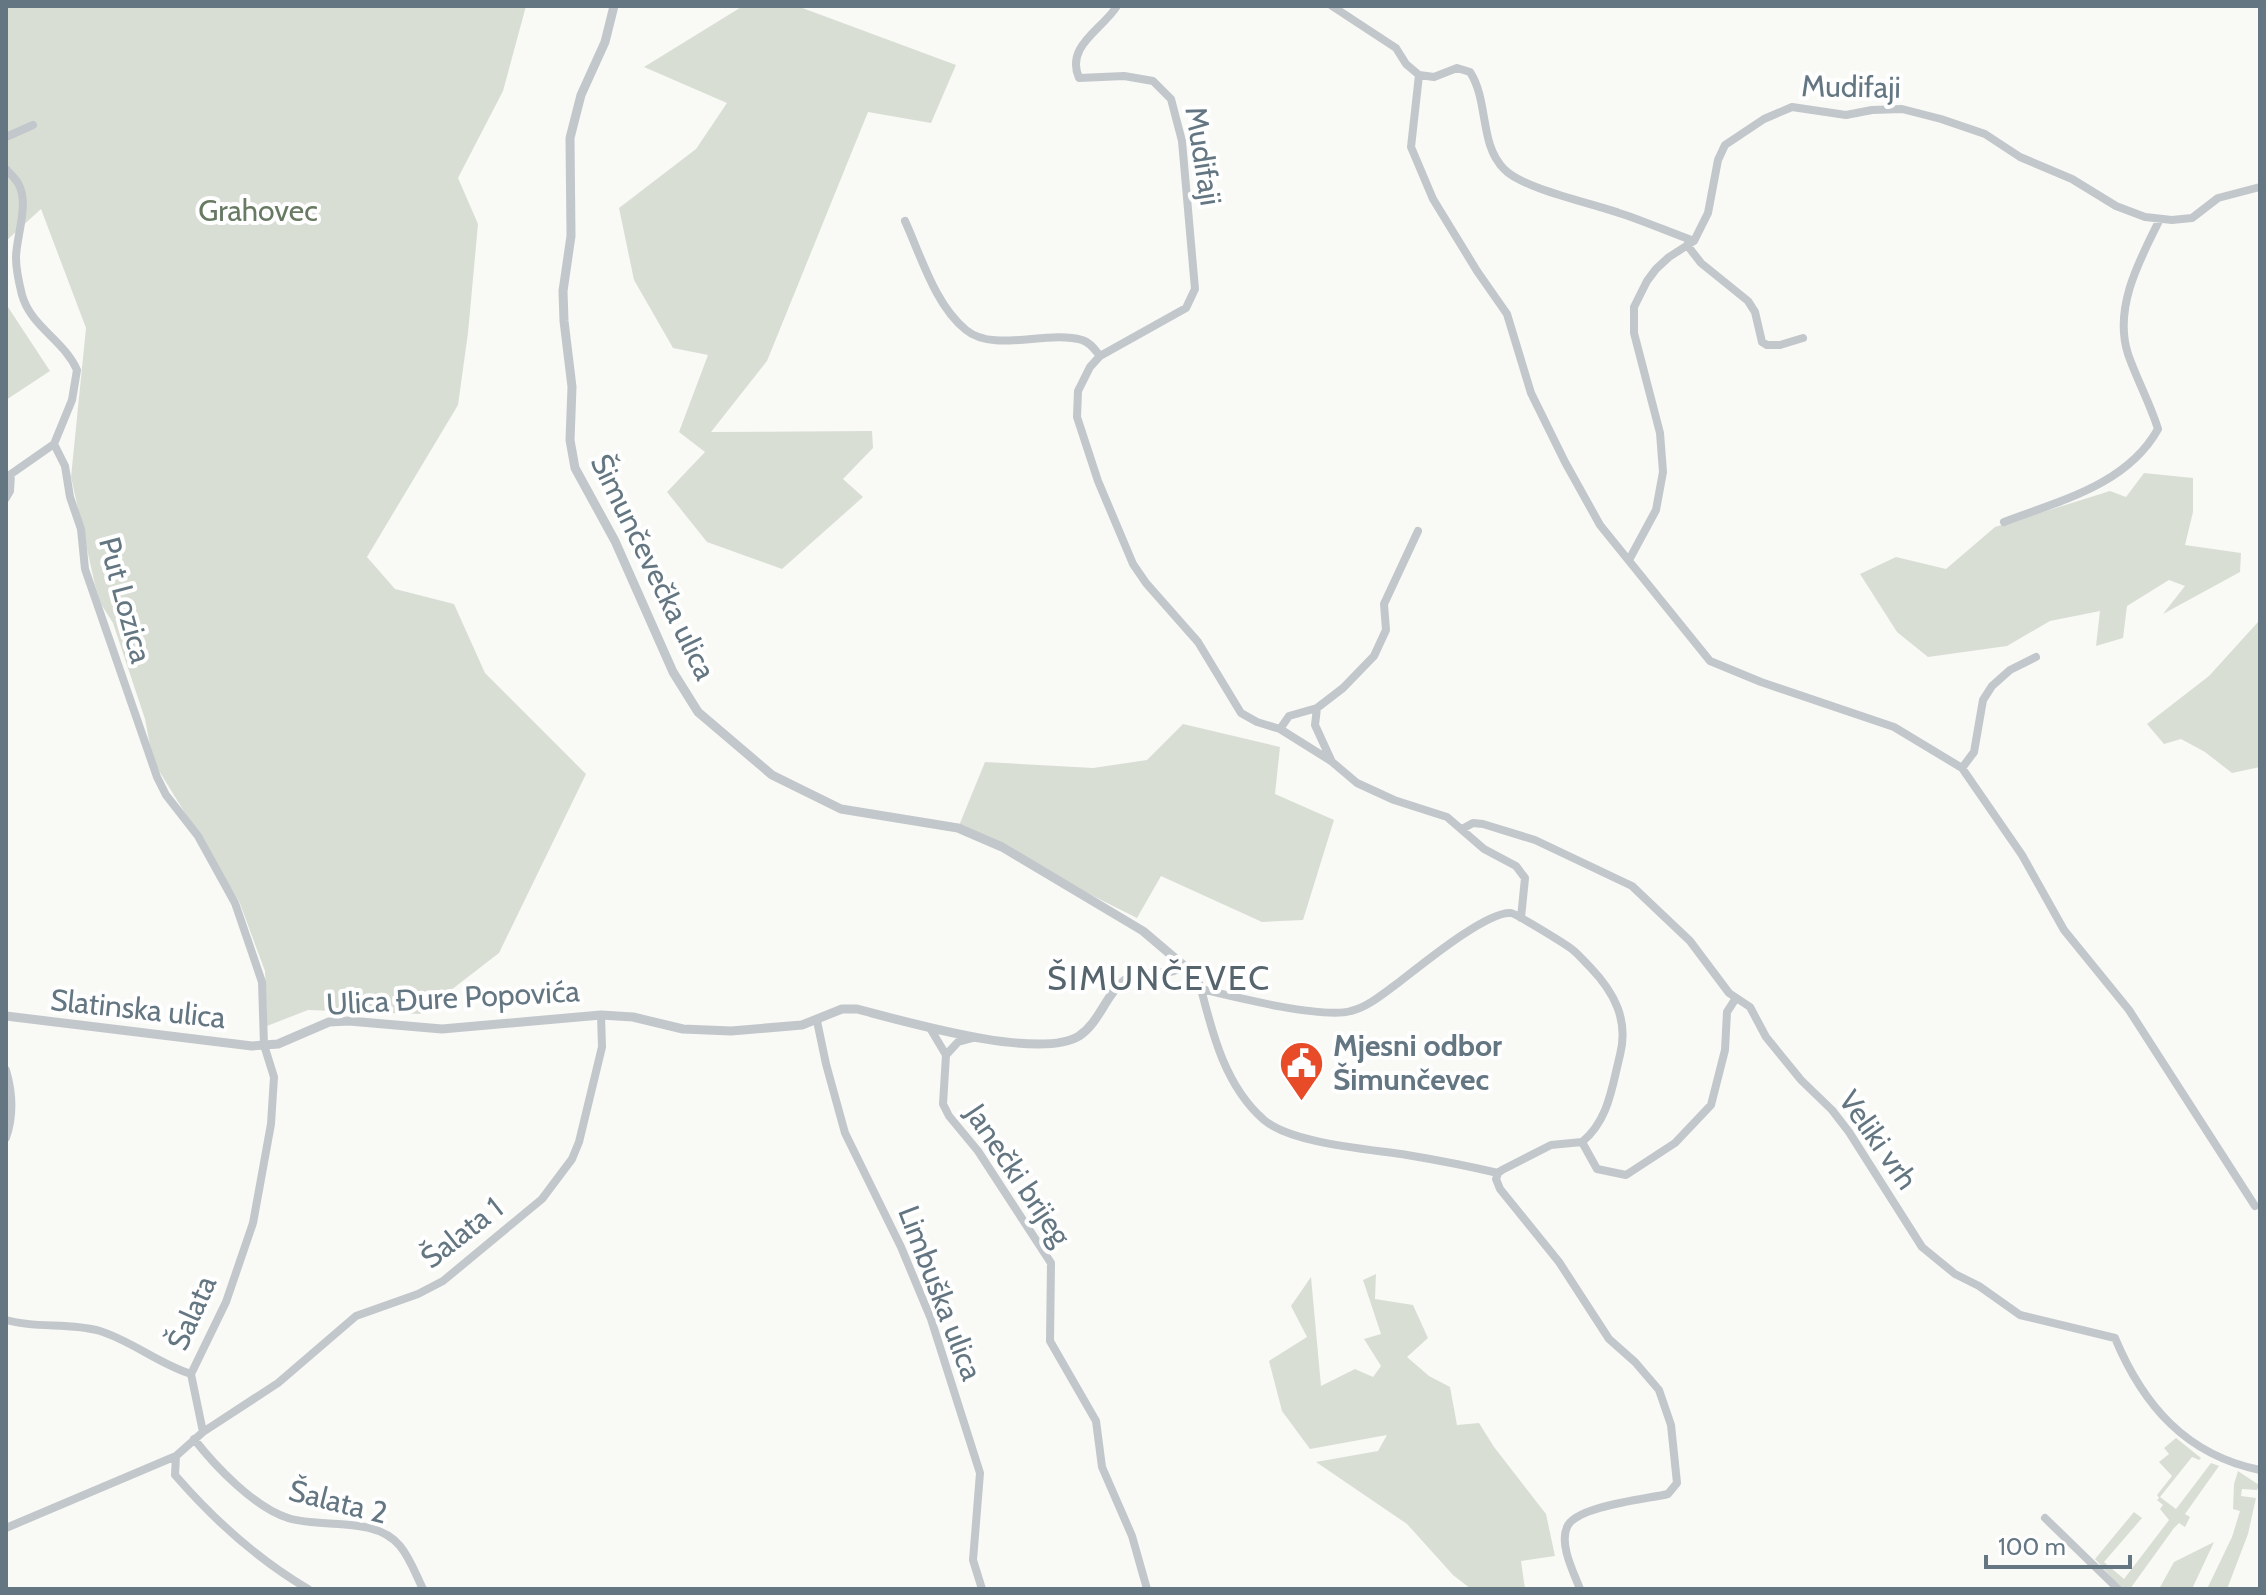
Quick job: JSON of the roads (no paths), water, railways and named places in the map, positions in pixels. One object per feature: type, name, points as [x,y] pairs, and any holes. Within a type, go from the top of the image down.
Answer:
[{"type":"street","name":"Šimunčevečka ulica","points":[[614,6],[605,42],[581,95],[570,138],[571,236],[563,291],[572,387],[570,440],[575,468],[615,541],[673,672],[698,712],[772,775],[841,809],[958,828],[1002,847],[1143,931],[1198,980],[1221,1060],[1248,1101],[1273,1126],[1294,1135],[1334,1144],[1498,1173]]},
{"type":"street","name":"Mudifaji","points":[[1100,356],[1186,308],[1195,289],[1182,141],[1171,99],[1153,81],[1124,76],[1079,78],[1076,70],[1076,55],[1086,39],[1117,6]]},
{"type":"street","points":[[1332,6],[1396,48],[1406,64],[1419,75],[1434,77],[1457,68],[1470,72],[1479,85],[1491,149],[1504,170],[1535,186],[1622,213],[1691,243],[1701,263],[1748,301],[1755,312],[1762,342],[1780,345],[1803,338]]},
{"type":"street","points":[[1419,75],[1411,147],[1433,199],[1507,314],[1531,393],[1600,525],[1710,661],[1761,682],[1894,727],[1962,768],[2022,855],[2064,930],[2129,1010],[2255,1206]]},
{"type":"street","name":"Mudifaji","points":[[1629,560],[1656,510],[1663,472],[1660,433],[1634,333],[1634,307],[1656,269],[1691,243],[1708,213],[1718,160],[1725,145],[1764,119],[1792,107],[1846,115],[1902,109],[1941,119],[1985,134],[2020,157],[2072,179],[2116,206],[2145,217],[2192,218],[2218,198],[2260,187]]},
{"type":"street","points":[[6,137],[33,125]]},
{"type":"street","points":[[6,169],[21,191],[16,255],[22,297],[30,314],[62,345],[77,370],[72,400],[54,444],[11,474],[10,491],[6,498]]},
{"type":"street","points":[[2004,522],[2093,488],[2149,446],[2158,429],[2150,401],[2127,351],[2124,316],[2130,284],[2160,219]]},
{"type":"street","points":[[905,221],[942,300],[953,318],[967,331],[979,338],[999,340],[1082,340],[1100,356],[1090,367],[1078,391],[1077,417],[1098,481],[1133,564],[1198,642],[1241,713],[1280,729],[1331,761],[1357,783],[1394,800],[1434,811],[1462,829],[1484,849],[1516,866],[1525,878],[1521,918]]},
{"type":"street","name":"Put Lozica","points":[[54,444],[65,466],[70,497],[81,529],[85,569],[157,777],[166,795],[198,836],[229,892],[259,969],[264,1045]]},
{"type":"street","points":[[1280,729],[1289,716],[1317,708],[1343,688],[1374,656],[1386,630],[1384,604],[1418,531]]},
{"type":"street","points":[[1962,768],[1974,752],[1983,700],[1992,686],[2010,670],[2036,657]]},
{"type":"street","points":[[1317,708],[1315,725],[1331,761]]},
{"type":"street","name":"Veliki vrh","points":[[1462,829],[1473,823],[1483,824],[1535,840],[1623,880],[1690,941],[1736,998],[1750,1007],[1766,1037],[1801,1080],[1832,1110],[1864,1153],[1929,1254],[2020,1315],[2115,1338],[2128,1369],[2180,1434],[2210,1453],[2260,1470]]},
{"type":"street","points":[[1201,989],[1313,1010],[1352,1011],[1382,995],[1473,929],[1502,914],[1515,913],[1573,949],[1605,983],[1618,1005],[1622,1025],[1622,1045],[1605,1116],[1582,1142],[1551,1145],[1498,1173],[1496,1179],[1500,1189],[1559,1262],[1609,1339],[1635,1362],[1659,1390],[1671,1425],[1677,1483],[1668,1494],[1598,1508],[1572,1520],[1566,1528],[1565,1544],[1580,1589]]},
{"type":"street","name":"Ulica Đure Popovića","points":[[264,1045],[278,1044],[329,1022],[442,1029],[601,1015],[633,1017],[683,1029],[731,1031],[802,1025],[842,1009],[857,1009],[973,1038],[1056,1043],[1075,1038],[1091,1027],[1123,981],[1146,973],[1171,972],[1183,965]]},
{"type":"street","points":[[1582,1142],[1597,1169],[1626,1175],[1675,1143],[1711,1105],[1725,1050],[1727,1012],[1736,998]]},
{"type":"street","name":"Šalata 1","points":[[203,1432],[278,1383],[356,1316],[418,1294],[443,1281],[542,1199],[572,1159],[579,1142],[602,1047],[601,1015]]},
{"type":"street","name":"Slatinska ulica","points":[[6,1016],[186,1040],[264,1045]]},
{"type":"street","name":"Limbuška ulica","points":[[817,1021],[845,1133],[901,1247],[931,1319],[980,1473],[973,1560],[982,1589]]},
{"type":"street","points":[[929,1027],[946,1055],[958,1042],[973,1038]]},
{"type":"street","name":"Šalata","points":[[203,1432],[191,1374],[226,1302],[253,1223],[271,1124],[274,1077],[264,1045]]},
{"type":"street","name":"Janečki brijeg","points":[[946,1055],[943,1104],[949,1116],[978,1151],[1051,1263],[1050,1341],[1096,1421],[1102,1467],[1132,1536],[1147,1589]]},
{"type":"street","points":[[6,1070],[12,1094],[11,1124],[6,1138]]},
{"type":"street","points":[[6,1320],[77,1326],[106,1333],[164,1364],[191,1374]]},
{"type":"street","points":[[6,1528],[176,1456],[203,1432]]},
{"type":"street","name":"Šalata 2","points":[[194,1439],[256,1501],[279,1515],[303,1522],[363,1528],[392,1538],[402,1548],[423,1589]]},
{"type":"street","points":[[176,1456],[175,1475],[209,1513],[277,1571],[308,1589]]},
{"type":"street","points":[[2045,1518],[2118,1589]]},
{"type":"place","name":"Mjesni odbor Šimunčevec","points":[[1302,1102]]},
{"type":"district","name":"ŠIMUNČEVEC","points":[[1159,978]]},
{"type":"park label","name":"Grahovec","points":[[258,211]]}]
